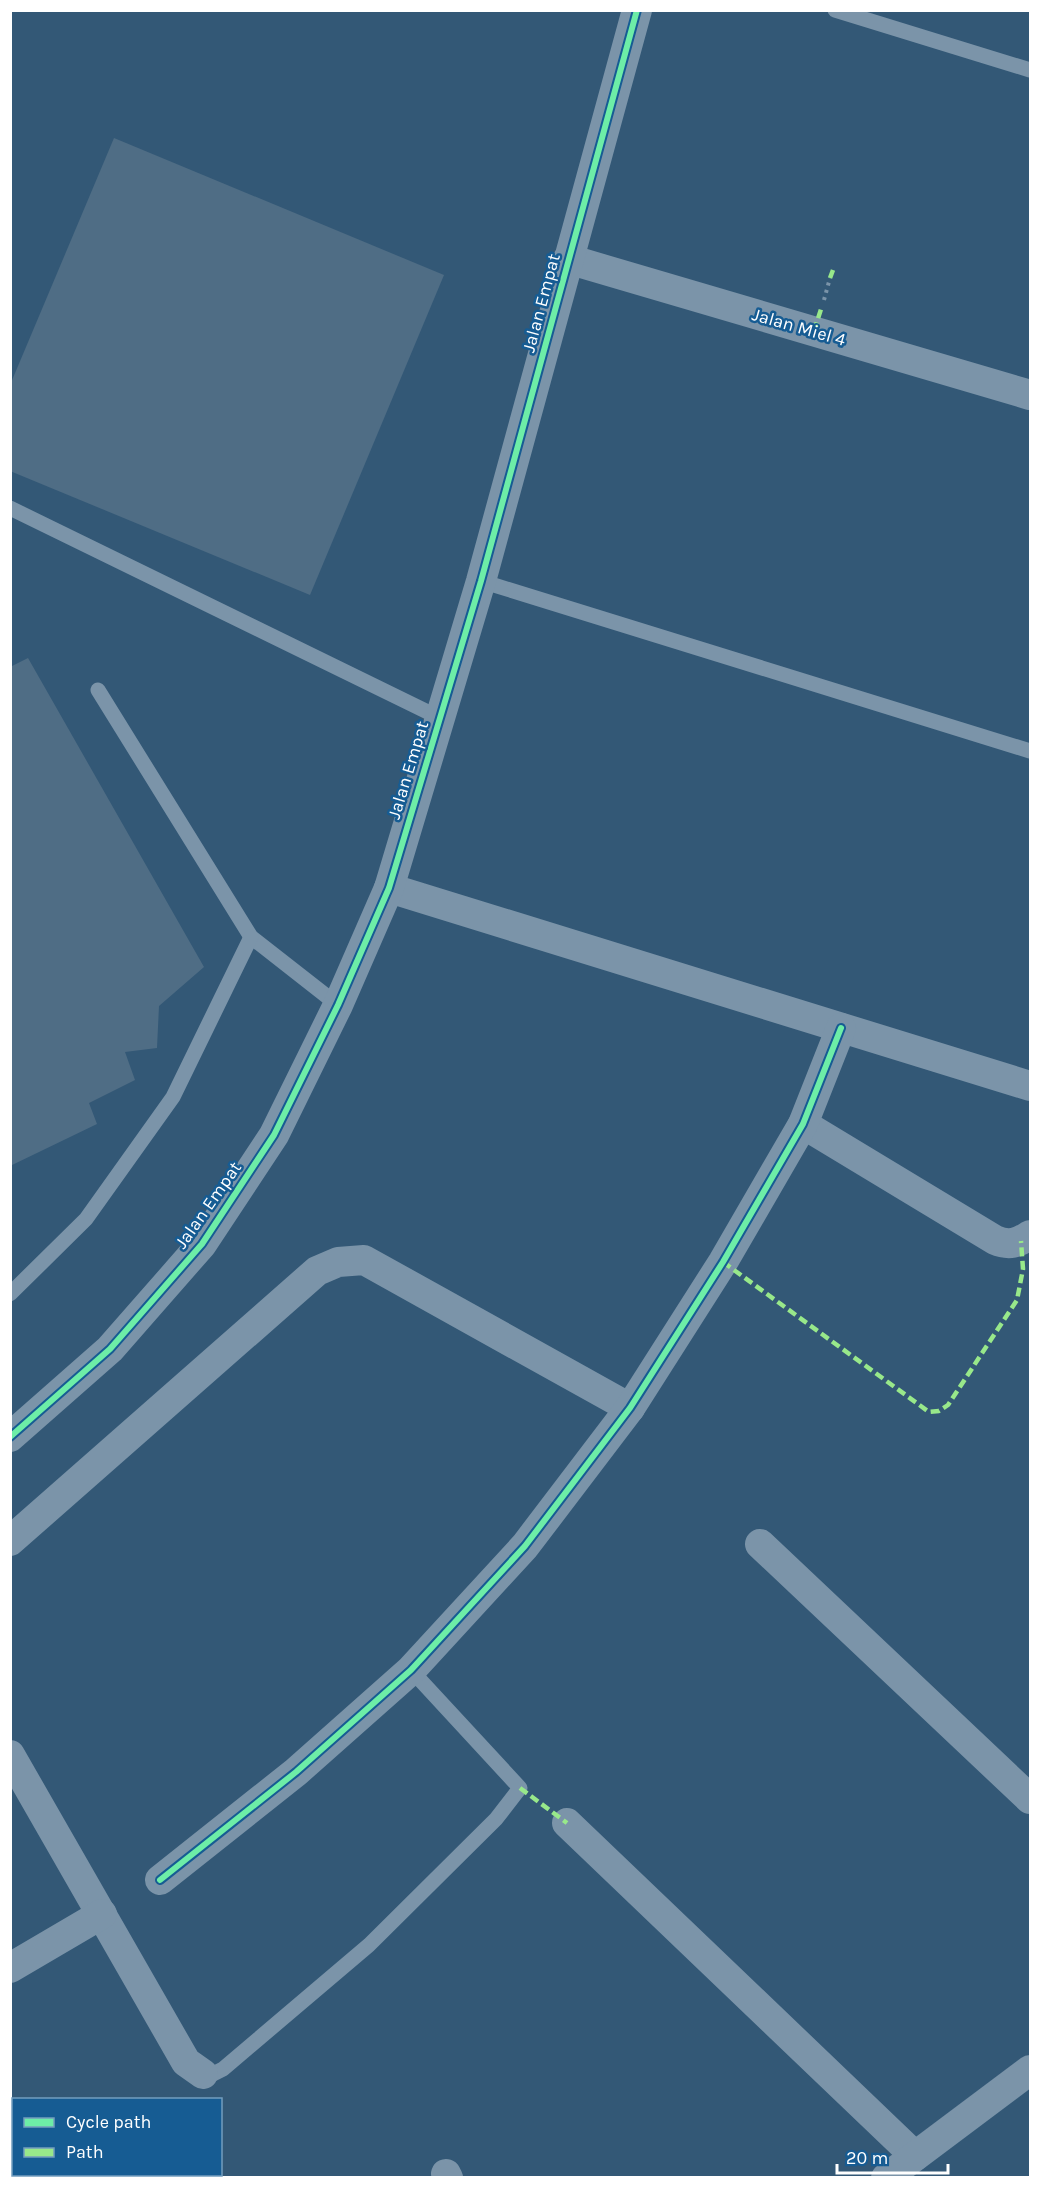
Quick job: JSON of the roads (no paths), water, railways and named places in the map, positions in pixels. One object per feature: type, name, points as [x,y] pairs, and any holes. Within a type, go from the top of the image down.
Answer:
[{"type":"street","name":"Jalan Empat","points":[[10,1437],[110,1349],[202,1244],[274,1135],[339,1005],[389,888],[440,718],[481,581],[637,10]]},
{"type":"street","name":"Jalan Miel 4","points":[[568,259],[1030,395]]},
{"type":"street","points":[[389,888],[1030,1086]]},
{"type":"street","points":[[160,1880],[296,1772],[411,1670],[525,1546],[630,1408],[723,1262],[803,1124],[841,1028]]},
{"type":"street","points":[[803,1124],[995,1240],[1006,1244],[1021,1241],[1030,1235]]},
{"type":"street","points":[[10,1541],[317,1271],[338,1262],[364,1260],[630,1408]]},
{"type":"street","points":[[760,1544],[1030,1799]]},
{"type":"street","points":[[10,1755],[186,2062],[203,2074]]},
{"type":"street","points":[[567,1824],[915,2156]]},
{"type":"street","points":[[10,1968],[102,1914]]},
{"type":"street","points":[[886,2178],[1030,2070]]},
{"type":"lane","points":[[835,10],[1030,70]]},
{"type":"lane","points":[[10,508],[440,718]]},
{"type":"lane","points":[[481,581],[1030,751]]},
{"type":"lane","points":[[98,690],[251,937],[339,1005]]},
{"type":"lane","points":[[10,1294],[86,1219],[173,1097],[251,937]]},
{"type":"lane","points":[[203,2074],[213,2074],[224,2069],[369,1945],[496,1820],[519,1788],[411,1670]]}]
